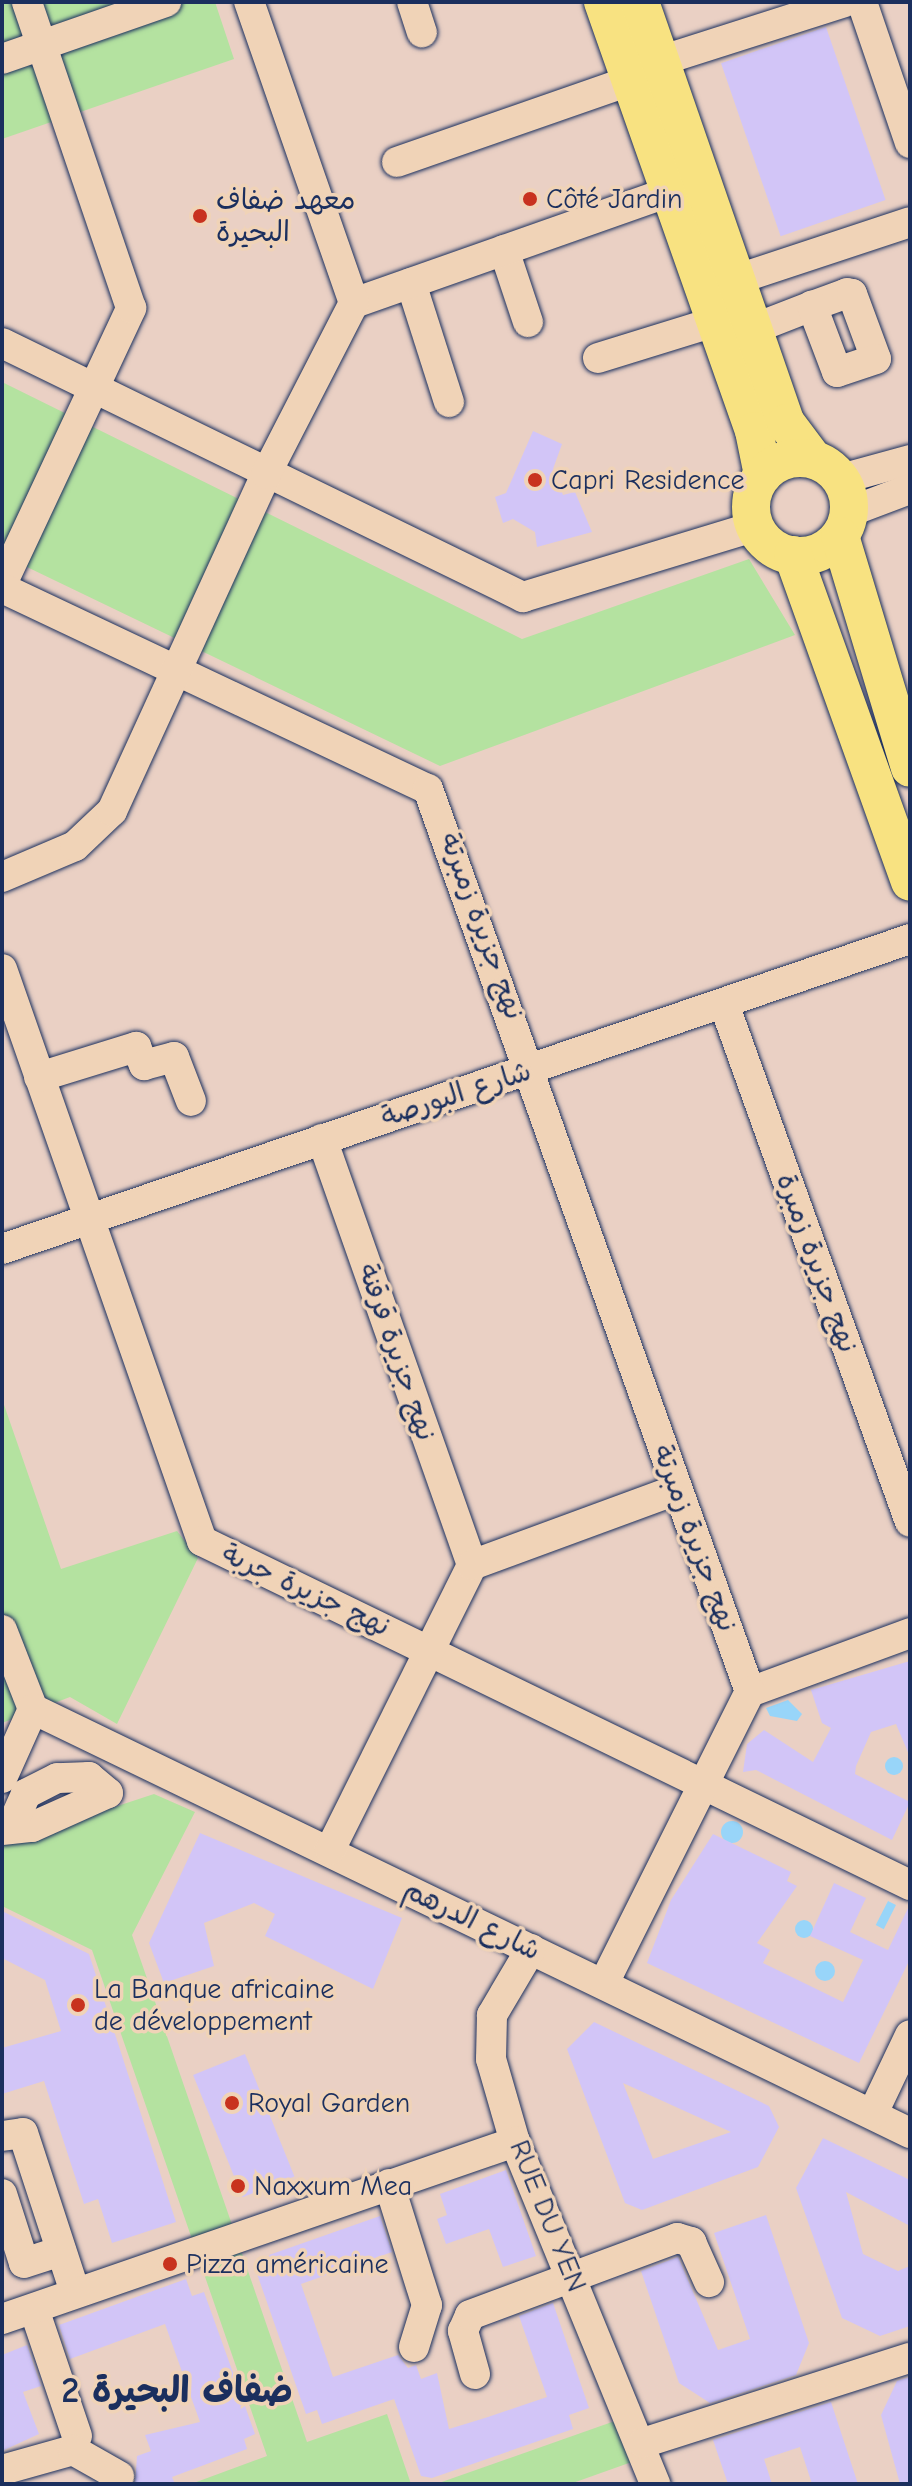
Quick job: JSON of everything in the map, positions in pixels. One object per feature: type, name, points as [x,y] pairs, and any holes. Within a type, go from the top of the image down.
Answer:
[{"type":"main road","points":[[603,2],[644,71],[684,186],[714,322],[763,475]]},
{"type":"main road","points":[[640,2],[644,71]]},
{"type":"main road","points":[[684,186],[735,280],[786,423],[836,497],[910,768]]},
{"type":"main road","points":[[786,461],[836,497],[811,555],[793,555],[767,543],[756,526],[752,500],[763,475],[786,461]]},
{"type":"main road","points":[[793,555],[910,882]]},
{"type":"street","points":[[2,586],[131,308],[27,2]]},
{"type":"street","points":[[2,59],[166,2]]},
{"type":"street","points":[[249,2],[354,303]]},
{"type":"street","points":[[412,2],[422,32]]},
{"type":"street","points":[[397,162],[644,71],[845,2]]},
{"type":"street","points":[[862,2],[910,143]]},
{"type":"street","points":[[2,877],[96,831],[180,672],[266,474],[354,303],[684,186]]},
{"type":"street","points":[[735,280],[910,222]]},
{"type":"street","points":[[504,250],[528,322]]},
{"type":"street","points":[[411,283],[449,402]]},
{"type":"street","points":[[753,329],[812,306]]},
{"type":"street","points":[[598,358],[714,322]]},
{"type":"street","points":[[2,343],[523,597],[756,526]]},
{"type":"street","points":[[836,497],[910,460]]},
{"type":"street","points":[[836,497],[910,489]]},
{"type":"street","name":"نهج جزيرة زمبرتة","points":[[2,586],[428,789],[534,1069],[676,1490],[750,1692]]},
{"type":"street","name":"شارع البورصة","points":[[2,1249],[910,939]]},
{"type":"street","name":"نهج جزيرة جربة","points":[[2,969],[202,1541],[428,1647],[705,1788],[910,1885]]},
{"type":"street","name":"نهج جزيرة زمبرة","points":[[724,1004],[910,1522]]},
{"type":"street","points":[[39,1077],[136,1047],[144,1065],[174,1057],[191,1101]]},
{"type":"street","name":"نهج جزيرة قرقنة","points":[[322,1139],[472,1565]]},
{"type":"street","points":[[330,1850],[428,1647],[472,1565],[676,1490]]},
{"type":"street","points":[[2,1630],[33,1709],[2,1778]]},
{"type":"street","points":[[604,1983],[705,1788],[750,1692],[910,1633]]},
{"type":"street","name":"شارع الدرهم","points":[[33,1709],[910,2133]]},
{"type":"street","points":[[7,1828],[32,1827],[105,1797],[89,1777],[108,1744]]},
{"type":"street","name":"RUE DU YEN","points":[[531,1949],[492,2015],[491,2059],[515,2142],[643,2443],[655,2484]]},
{"type":"street","points":[[873,2113],[910,2035]]},
{"type":"street","points":[[2,2136],[23,2133],[75,2292]]},
{"type":"street","points":[[2,2319],[515,2142]]},
{"type":"street","points":[[389,2184],[427,2305],[414,2347]]},
{"type":"street","points":[[2,2194],[24,2263],[61,2251]]},
{"type":"street","points":[[475,2374],[463,2331],[470,2315],[685,2238],[709,2282]]},
{"type":"street","points":[[34,2309],[77,2436]]},
{"type":"street","points":[[643,2443],[910,2358]]},
{"type":"street","points":[[2,2470],[73,2450],[119,2476]]},
{"type":"green space","points":[[2,2],[215,2],[234,59],[2,139]]},
{"type":"green space","points":[[2,382],[522,639],[749,559],[795,635],[440,766],[2,555]]},
{"type":"green space","points":[[2,1399],[61,1569],[177,1531],[198,1558],[117,1724],[70,1697],[2,1723]]},
{"type":"green space","points":[[154,1794],[195,1812],[132,1935],[307,2442],[387,2414],[411,2484],[191,2484],[267,2456],[92,1950],[2,1906],[2,1844]]},
{"type":"green space","points":[[629,2416],[643,2458],[570,2484],[436,2484]]},
{"type":"water","points":[[788,1700],[802,1714],[797,1721],[770,1716],[766,1708]]},
{"type":"water","points":[[894,1757],[903,1766],[894,1775],[885,1766]]},
{"type":"water","points":[[732,1821],[740,1824],[743,1832],[740,1840],[732,1843],[724,1840],[721,1832],[724,1824]]},
{"type":"water","points":[[888,1901],[896,1905],[884,1929],[876,1925]]},
{"type":"water","points":[[804,1920],[813,1929],[804,1938],[795,1929]]},
{"type":"water","points":[[825,1961],[832,1964],[835,1971],[832,1978],[825,1981],[818,1978],[815,1971],[818,1964]]},
{"type":"building","points":[[826,27],[886,200],[781,236],[721,63]]},
{"type":"building","name":"Capri Residence","points":[[533,431],[562,444],[553,469],[563,495],[575,492],[592,532],[537,547],[535,532],[513,519],[503,523],[495,497],[506,493]]},
{"type":"building","points":[[910,1661],[910,1757],[896,1724],[871,1732],[855,1774],[910,1802],[892,1840],[756,1770],[743,1772],[747,1744],[764,1730],[813,1762],[831,1728],[822,1723],[811,1690]]},
{"type":"building","points":[[200,1833],[402,1918],[373,1989],[265,1936],[275,1914],[254,1903],[204,1923],[214,1966],[164,1983],[149,1943]]},
{"type":"building","points":[[713,1834],[791,1872],[787,1881],[797,1886],[757,1943],[770,1950],[763,1963],[843,2002],[863,1960],[810,1936],[834,1883],[866,1898],[850,1932],[888,1950],[910,1904],[910,1959],[859,2063],[647,1963],[671,1900]]},
{"type":"building","points":[[2,1911],[89,1954],[176,2222],[112,2243],[98,2199],[84,2204],[44,2081],[2,2094],[2,2048],[61,2031],[45,1980],[2,1958]]},
{"type":"building","points":[[594,2022],[769,2106],[779,2127],[758,2167],[642,2210],[625,2203],[567,2049]],"holes":[[[623,2083],[731,2132],[653,2159]]]},
{"type":"building","name":"Royal Garden","points":[[245,2054],[294,2176],[243,2197],[193,2075]]},
{"type":"building","points":[[823,2138],[910,2180],[910,2226],[846,2192],[863,2254],[898,2271],[910,2266],[910,2326],[880,2336],[842,2318],[796,2188]]},
{"type":"building","points":[[506,2170],[536,2256],[503,2267],[489,2229],[446,2244],[437,2219],[447,2215],[440,2194]]},
{"type":"building","points":[[766,2215],[809,2343],[796,2375],[710,2403],[679,2383],[641,2271],[678,2257],[718,2350],[750,2339],[714,2233]]},
{"type":"building","points":[[380,2216],[392,2252],[301,2284],[333,2377],[398,2355],[408,2368],[416,2365],[421,2379],[437,2373],[449,2429],[488,2417],[547,2397],[519,2316],[553,2303],[589,2408],[569,2415],[573,2429],[432,2478],[421,2476],[394,2399],[322,2424],[317,2410],[306,2414],[255,2268],[271,2262],[269,2255]]},
{"type":"building","points":[[186,2279],[192,2296],[204,2292],[255,2434],[244,2439],[247,2449],[172,2477],[175,2484],[135,2484],[137,2456],[151,2451],[145,2435],[200,2422],[165,2324],[70,2359],[59,2325]]},
{"type":"building","points":[[27,2345],[41,2386],[23,2392],[39,2434],[2,2451],[2,2355]]},
{"type":"building","points":[[910,2377],[910,2484],[900,2484],[881,2415],[897,2381]]},
{"type":"building","points":[[831,2402],[858,2484],[812,2484],[800,2447],[764,2459],[772,2484],[728,2484],[713,2440]]},
{"type":"place","name":"Côté Jardin","points":[[530,199]]},
{"type":"place","name":"معهد ضفاف البحيرة","points":[[200,216]]},
{"type":"place","name":"Capri Residence","points":[[535,480]]},
{"type":"place","name":"La Banque africaine de développement","points":[[78,2005]]},
{"type":"place","name":"Royal Garden","points":[[232,2103]]},
{"type":"place","name":"Naxxum Mea","points":[[238,2186]]},
{"type":"place","name":"Pizza américaine","points":[[170,2264]]},
{"type":"district","name":"ضفاف البحيرة 2","points":[[177,2391]]}]
